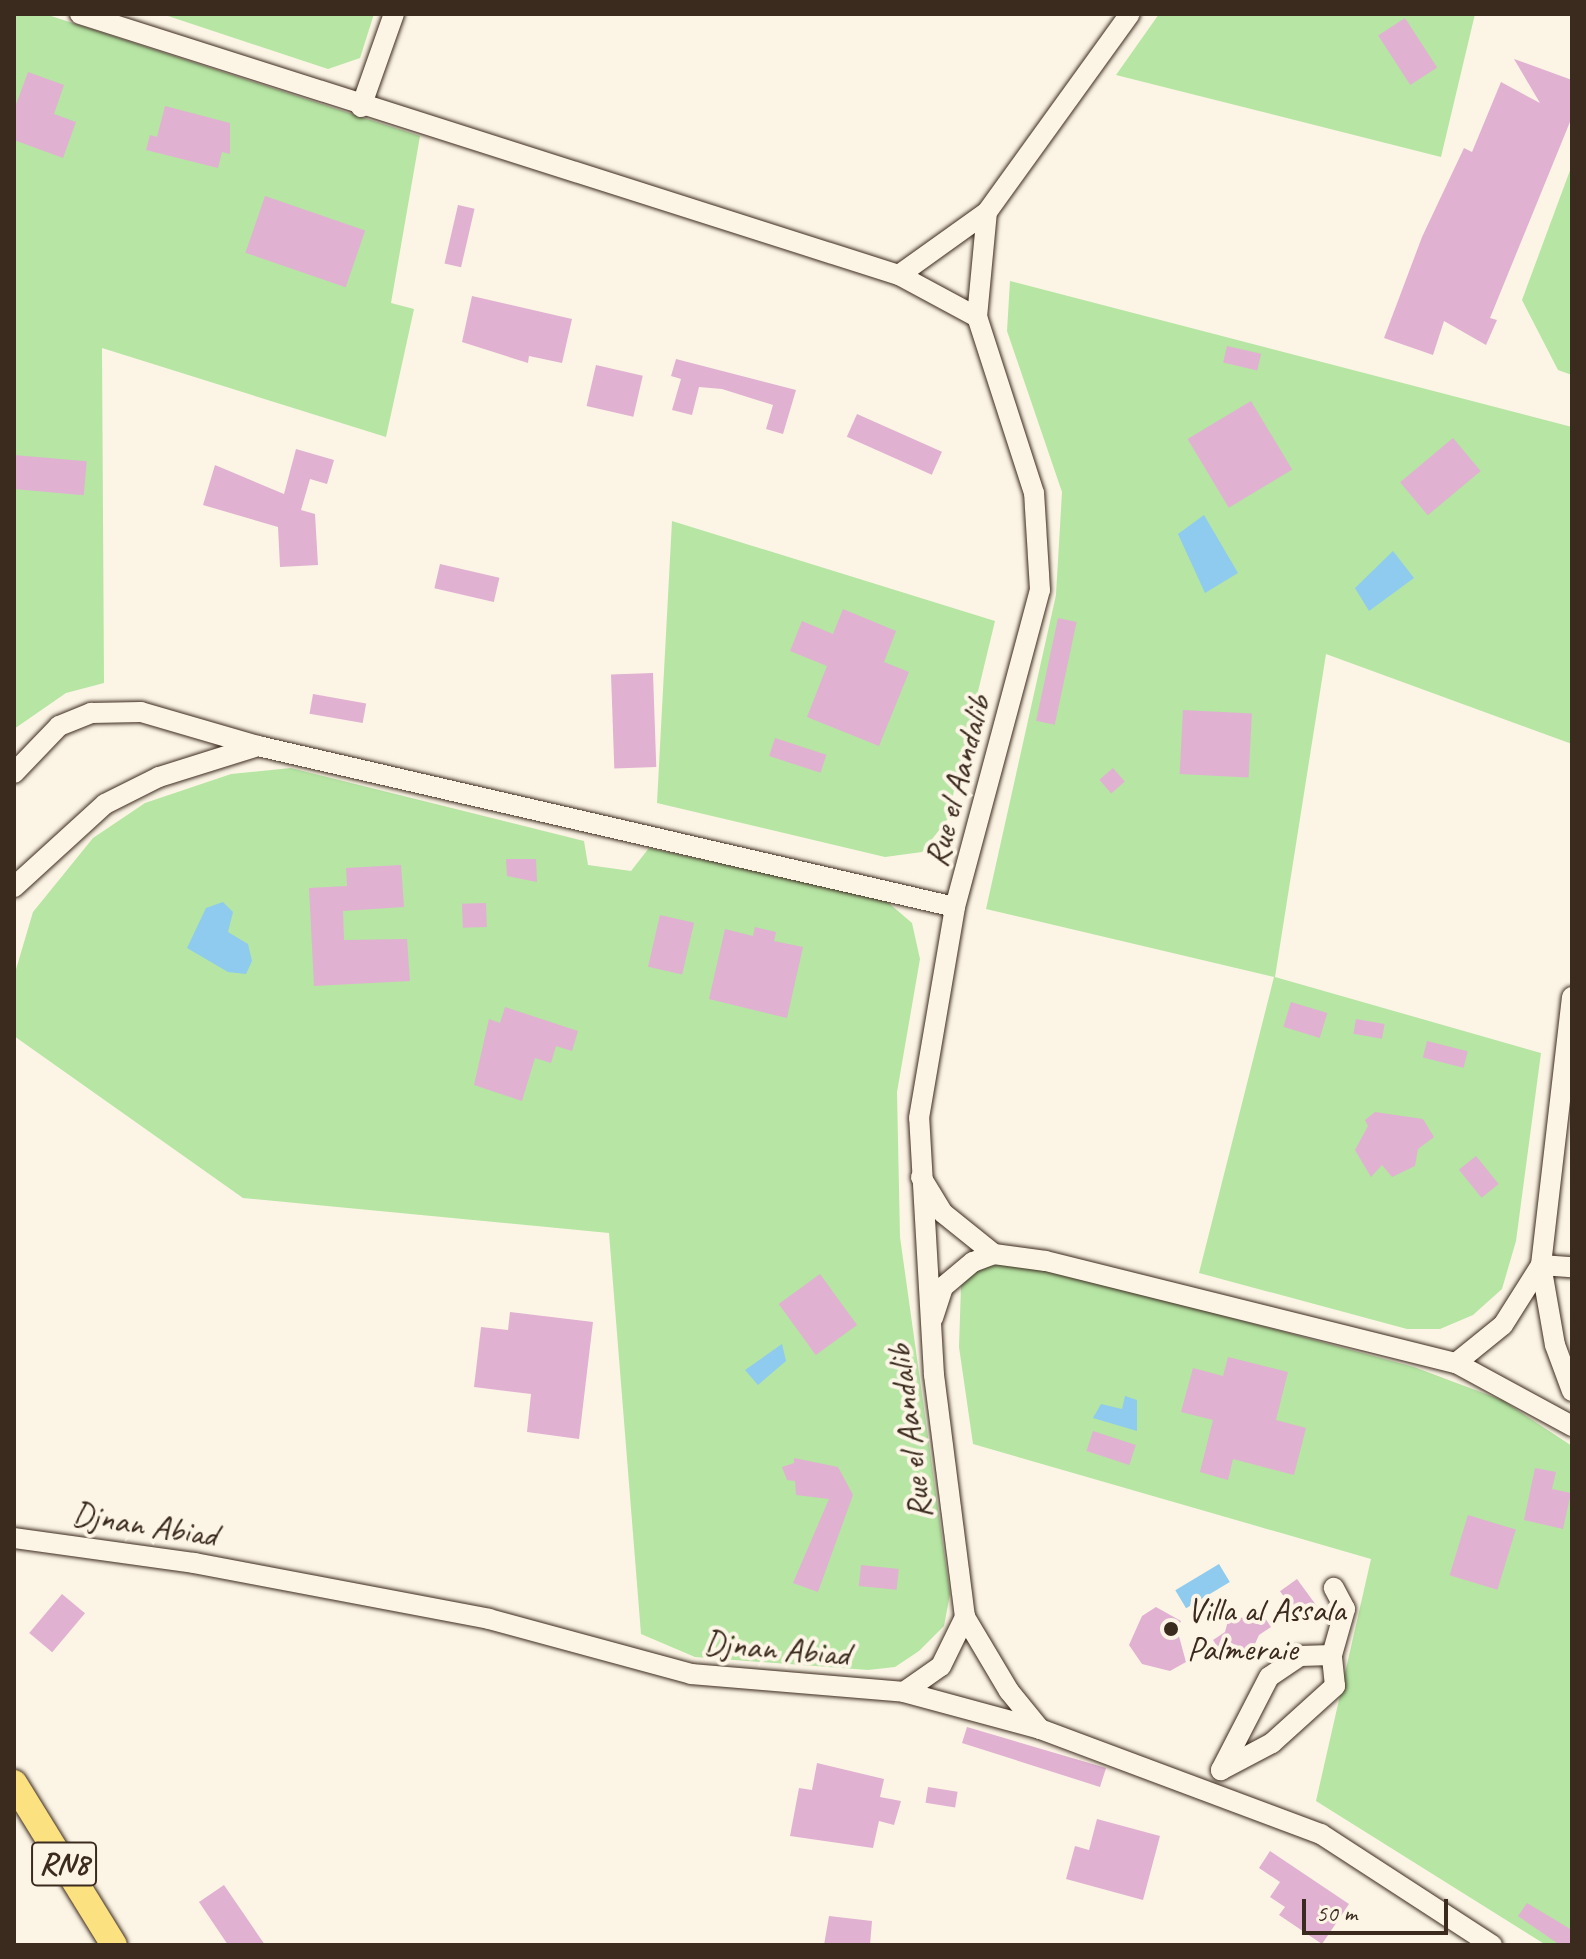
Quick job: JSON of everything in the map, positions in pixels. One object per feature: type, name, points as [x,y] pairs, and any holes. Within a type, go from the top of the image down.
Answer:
[{"type":"main road","name":"RN8","points":[[14,1783],[114,1945]]},
{"type":"street","points":[[80,14],[361,107],[899,275],[977,317]]},
{"type":"street","points":[[361,107],[394,14]]},
{"type":"street","points":[[899,275],[987,212],[1130,14]]},
{"type":"street","name":"Rue el Aandalib","points":[[987,212],[977,317],[1034,493],[1040,590],[955,907],[919,1118],[918,1168],[930,1329],[965,1617],[1009,1691],[1040,1729]]},
{"type":"street","points":[[14,773],[59,726],[91,713],[141,712],[258,746],[955,907]]},
{"type":"street","points":[[14,887],[105,804],[159,777],[258,746]]},
{"type":"street","points":[[1572,997],[1541,1265],[1555,1345],[1572,1391]]},
{"type":"street","points":[[918,1168],[943,1213],[994,1254],[1046,1261],[1456,1363],[1572,1426]]},
{"type":"street","points":[[930,1329],[943,1287],[956,1272],[994,1254]]},
{"type":"street","points":[[1541,1265],[1572,1267]]},
{"type":"street","points":[[1456,1363],[1503,1325],[1541,1265]]},
{"type":"street","name":"Djnan Abiad","points":[[14,1538],[194,1563],[489,1619],[691,1674],[904,1692],[1040,1729],[1321,1834],[1492,1945]]},
{"type":"street","points":[[1221,1770],[1249,1751],[1264,1750],[1324,1701],[1335,1686],[1332,1655],[1345,1609],[1334,1588]]},
{"type":"street","points":[[904,1692],[941,1666],[965,1617]]},
{"type":"street","points":[[1215,1794],[1221,1770],[1269,1677],[1300,1656],[1332,1655]]},
{"type":"green space","points":[[14,14],[45,14],[420,136],[391,303],[414,309],[386,437],[102,348],[104,683],[66,693],[14,729]]},
{"type":"green space","points":[[162,14],[374,14],[360,58],[328,69]]},
{"type":"green space","points":[[1159,14],[1475,14],[1441,157],[1116,75]]},
{"type":"green space","points":[[1572,165],[1572,375],[1558,370],[1522,300]]},
{"type":"green space","points":[[1010,281],[1572,427],[1572,744],[1326,654],[1275,977],[1541,1053],[1516,1241],[1502,1289],[1473,1315],[1440,1329],[1407,1329],[1199,1273],[1274,977],[986,909],[1056,595],[1062,492],[1007,331]]},
{"type":"green space","points":[[672,521],[995,621],[947,820],[922,852],[885,857],[657,803]]},
{"type":"green space","points":[[291,768],[584,841],[588,865],[631,871],[649,848],[884,899],[912,923],[920,959],[897,1092],[900,1237],[950,1594],[944,1626],[919,1651],[895,1667],[868,1670],[695,1657],[641,1634],[609,1233],[243,1198],[14,1036],[14,976],[33,912],[93,838],[145,803],[231,774]]},
{"type":"green space","points":[[1018,1260],[1414,1367],[1502,1400],[1572,1446],[1572,1945],[1546,1945],[1316,1801],[1371,1559],[973,1444],[959,1347],[961,1286],[974,1270]]},
{"type":"water","points":[[1204,515],[1238,573],[1205,593],[1178,534]]},
{"type":"water","points":[[1393,551],[1414,578],[1369,611],[1355,588]]},
{"type":"water","points":[[223,902],[233,912],[228,932],[248,944],[252,961],[246,974],[228,972],[187,948],[206,908]]},
{"type":"water","points":[[782,1344],[786,1361],[758,1385],[745,1370]]},
{"type":"water","points":[[1125,1396],[1137,1400],[1137,1431],[1093,1418],[1101,1404],[1122,1409]]},
{"type":"water","points":[[1219,1564],[1230,1582],[1186,1608],[1175,1590]]},
{"type":"building","points":[[1405,18],[1437,67],[1410,85],[1378,35]]},
{"type":"building","points":[[1514,59],[1572,80],[1572,117],[1490,318],[1497,320],[1486,345],[1444,321],[1433,355],[1384,338],[1422,237],[1464,148],[1472,152],[1501,82],[1540,103]]},
{"type":"building","points":[[28,72],[64,85],[54,114],[76,122],[63,158],[14,140],[14,110]]},
{"type":"building","points":[[165,106],[230,123],[230,154],[222,152],[218,168],[146,150],[150,135],[157,137]]},
{"type":"building","points":[[265,196],[365,231],[346,287],[245,253]]},
{"type":"building","points":[[458,205],[475,209],[461,267],[445,263]]},
{"type":"building","points":[[472,296],[572,319],[562,363],[529,356],[528,363],[462,342]]},
{"type":"building","points":[[1227,346],[1261,354],[1257,370],[1223,363]]},
{"type":"building","points":[[676,359],[796,390],[783,434],[766,429],[773,405],[722,389],[699,387],[692,415],[672,410],[681,379],[671,376]]},
{"type":"building","points":[[596,365],[643,376],[633,417],[587,406]]},
{"type":"building","points":[[1251,401],[1292,470],[1229,508],[1188,439]]},
{"type":"building","points":[[857,414],[942,452],[932,475],[847,437]]},
{"type":"building","points":[[1453,438],[1481,471],[1428,515],[1400,482]]},
{"type":"building","points":[[296,449],[334,460],[327,484],[310,479],[301,510],[315,514],[318,565],[280,567],[278,527],[203,505],[215,465],[284,494]]},
{"type":"building","points":[[14,455],[87,461],[84,495],[14,489]]},
{"type":"building","points":[[440,564],[499,578],[494,602],[434,588]]},
{"type":"building","points":[[843,609],[896,631],[884,662],[909,672],[879,746],[807,717],[827,666],[790,651],[802,621],[833,634]]},
{"type":"building","points":[[1058,618],[1077,622],[1055,725],[1036,721]]},
{"type":"building","points":[[653,673],[656,767],[614,768],[611,674]]},
{"type":"building","points":[[313,694],[366,703],[363,723],[310,714]]},
{"type":"building","points":[[1183,710],[1252,714],[1249,778],[1180,774]]},
{"type":"building","points":[[775,738],[826,755],[820,773],[769,756]]},
{"type":"building","points":[[1113,768],[1125,782],[1111,793],[1099,780]]},
{"type":"building","points":[[506,859],[536,859],[537,882],[507,876]]},
{"type":"building","points":[[401,865],[404,907],[343,911],[344,940],[407,939],[410,981],[314,986],[309,888],[347,886],[346,868]]},
{"type":"building","points":[[486,903],[487,927],[463,928],[462,904]]},
{"type":"building","points":[[660,915],[694,923],[682,975],[648,967]]},
{"type":"building","points":[[755,927],[776,932],[774,941],[803,947],[787,1018],[709,999],[725,929],[753,936]]},
{"type":"building","points":[[1291,1002],[1327,1013],[1320,1038],[1283,1027]]},
{"type":"building","points":[[505,1007],[578,1031],[572,1051],[556,1046],[551,1063],[535,1058],[522,1101],[474,1085],[489,1019],[500,1023]]},
{"type":"building","points":[[1356,1019],[1385,1024],[1382,1039],[1353,1034]]},
{"type":"building","points":[[1427,1041],[1468,1051],[1464,1068],[1423,1057]]},
{"type":"building","points":[[1375,1112],[1423,1119],[1434,1137],[1418,1149],[1415,1166],[1392,1177],[1382,1165],[1371,1177],[1355,1150],[1368,1126],[1365,1120]]},
{"type":"building","points":[[1476,1156],[1499,1184],[1482,1198],[1459,1170]]},
{"type":"building","points":[[820,1274],[857,1325],[816,1355],[779,1304]]},
{"type":"building","points":[[510,1312],[593,1322],[579,1439],[527,1432],[531,1394],[474,1387],[481,1327],[508,1330]]},
{"type":"building","points":[[1228,1357],[1288,1372],[1276,1420],[1306,1428],[1294,1475],[1233,1459],[1228,1480],[1200,1472],[1213,1420],[1181,1412],[1193,1368],[1223,1376]]},
{"type":"building","points":[[1093,1431],[1136,1445],[1129,1465],[1087,1451]]},
{"type":"building","points":[[794,1458],[838,1467],[853,1495],[818,1592],[793,1583],[829,1499],[796,1495],[795,1481],[787,1480],[782,1467],[794,1463]]},
{"type":"building","points":[[1535,1468],[1556,1472],[1552,1489],[1571,1493],[1563,1529],[1524,1520]]},
{"type":"building","points":[[1468,1515],[1516,1530],[1497,1590],[1450,1575]]},
{"type":"building","points":[[861,1565],[899,1569],[897,1590],[859,1586]]},
{"type":"building","points":[[1297,1579],[1318,1608],[1301,1620],[1280,1591]]},
{"type":"building","points":[[62,1594],[85,1613],[52,1652],[29,1633]]},
{"type":"building","points":[[1156,1607],[1181,1621],[1177,1629],[1186,1662],[1170,1671],[1142,1664],[1129,1645],[1142,1616]]},
{"type":"building","points":[[1259,1609],[1271,1627],[1259,1635],[1249,1657],[1242,1647],[1225,1658],[1213,1640],[1225,1632],[1229,1617],[1245,1618]]},
{"type":"building","points":[[967,1727],[1106,1768],[1100,1787],[962,1743]]},
{"type":"building","points":[[817,1763],[884,1779],[880,1797],[901,1801],[894,1825],[879,1821],[873,1848],[790,1836],[799,1788],[812,1790]]},
{"type":"building","points":[[928,1787],[958,1792],[955,1807],[925,1803]]},
{"type":"building","points":[[1097,1819],[1160,1836],[1143,1900],[1066,1879],[1075,1846],[1089,1850]]},
{"type":"building","points":[[1270,1851],[1349,1904],[1322,1944],[1279,1915],[1285,1907],[1270,1897],[1280,1882],[1259,1868]]},
{"type":"building","points":[[224,1885],[265,1945],[228,1945],[199,1902]]},
{"type":"building","points":[[1527,1903],[1572,1930],[1572,1945],[1560,1945],[1518,1916]]},
{"type":"building","points":[[829,1916],[872,1921],[870,1945],[824,1945]]},
{"type":"place","name":"Villa al Assala Palmeraie","points":[[1171,1629]]}]
